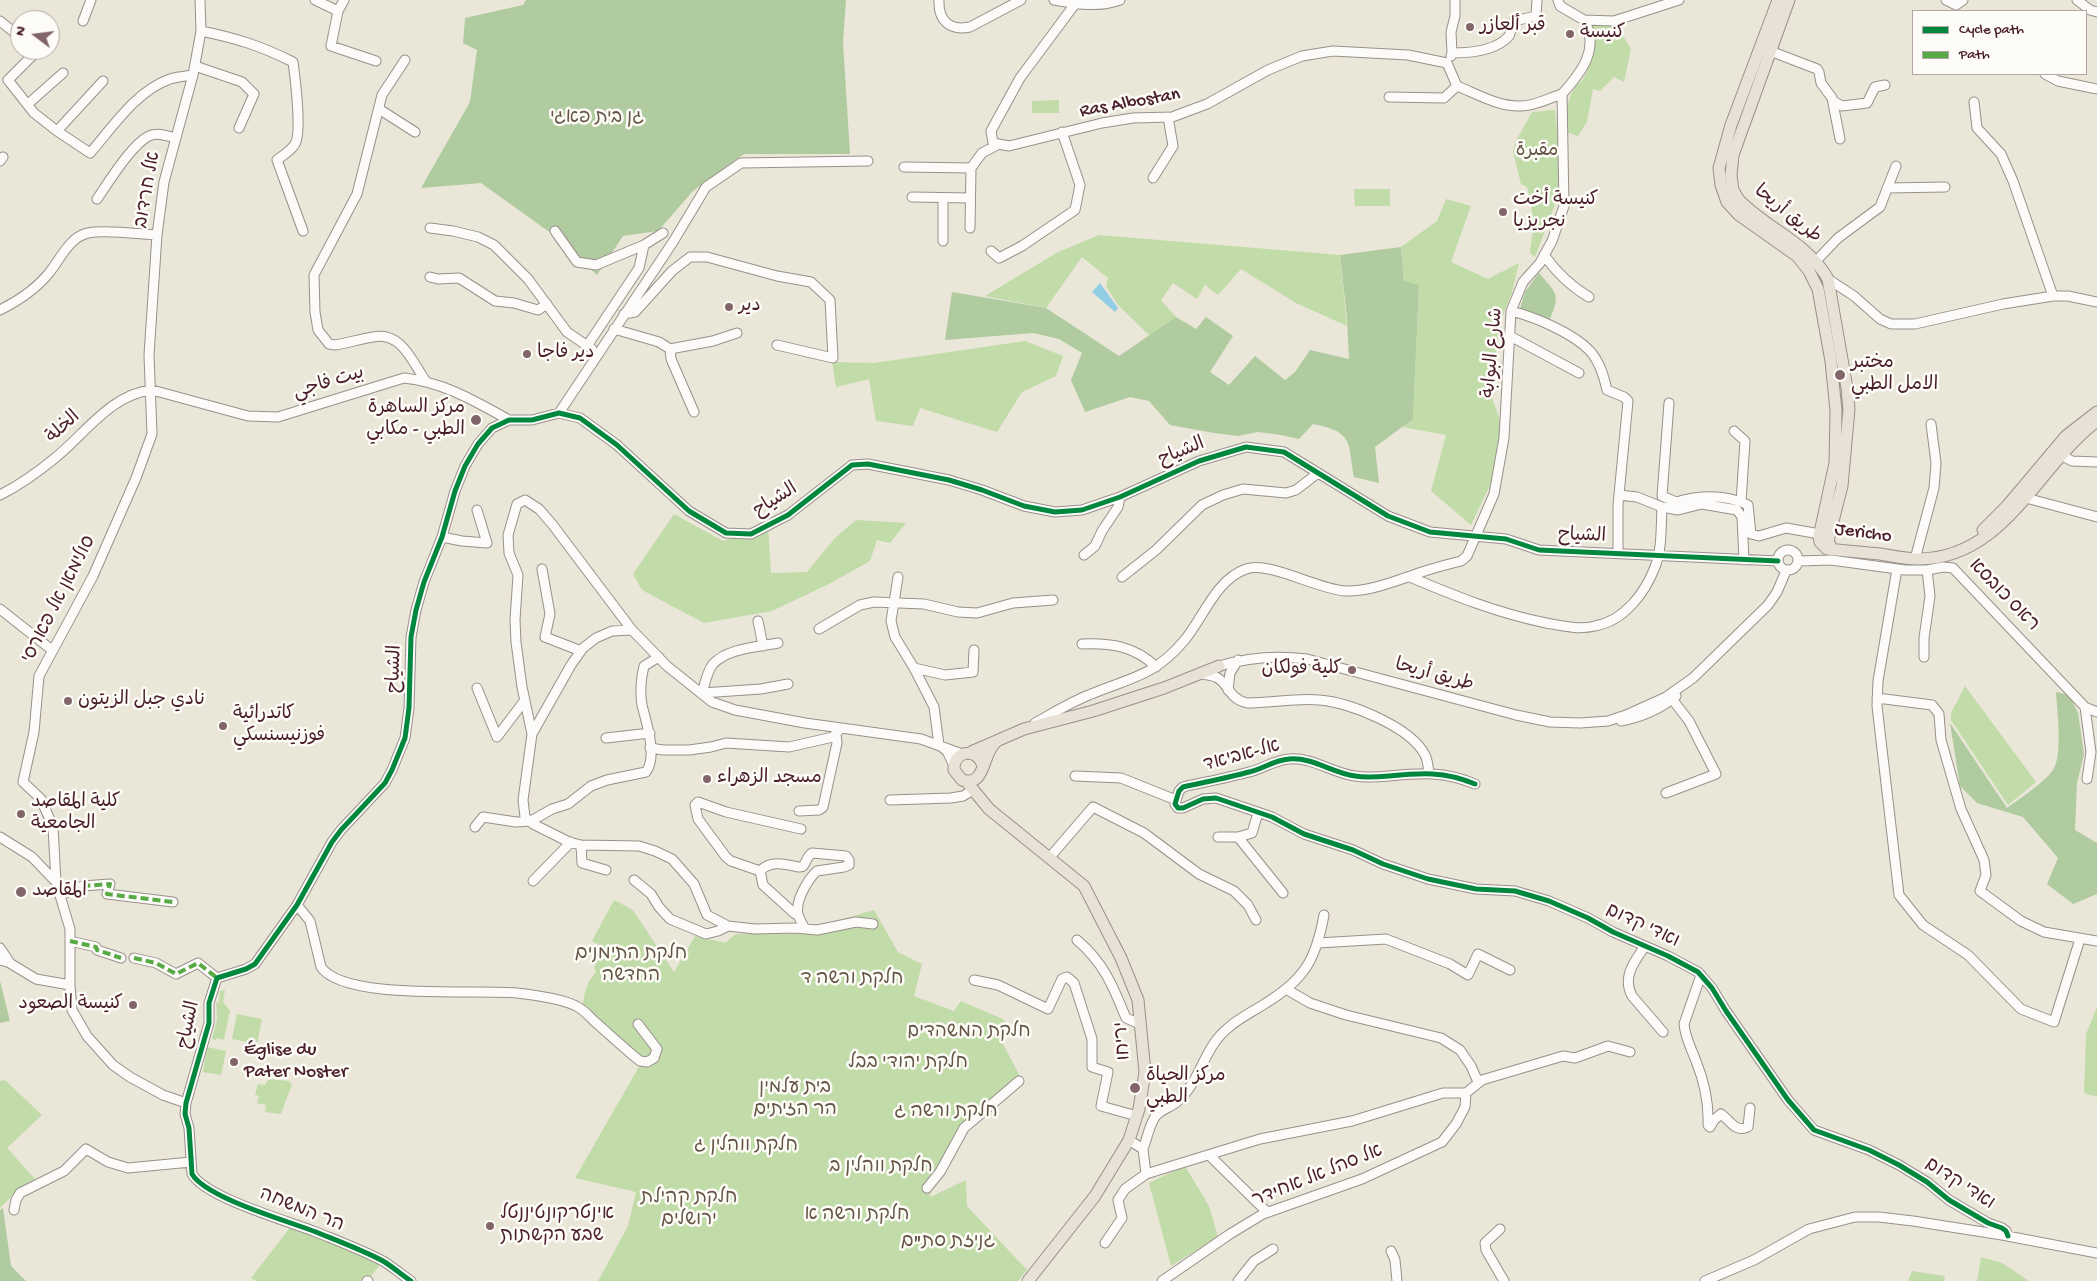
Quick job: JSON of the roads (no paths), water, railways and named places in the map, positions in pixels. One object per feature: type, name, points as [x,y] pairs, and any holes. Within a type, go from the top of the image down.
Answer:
[{"type":"main road","name":"طريق أريحا","points":[[1778,0],[1722,152],[1719,168],[1721,185],[1727,202],[1739,215],[1797,256],[1814,278],[1826,300],[1847,388],[1849,409],[1828,541],[1832,549]]},
{"type":"main road","name":"طريق أريحا","points":[[1789,0],[1733,155],[1731,176],[1733,190],[1745,207],[1802,247],[1816,262],[1828,278],[1826,300]]},
{"type":"main road","points":[[1961,550],[1992,532],[2012,515],[2026,498],[2073,429],[2097,412]]},
{"type":"main road","points":[[1961,550],[2007,506],[2057,453],[2097,421]]},
{"type":"main road","name":"Jericho","points":[[1837,485],[1820,534],[1820,542],[1823,547],[1915,559],[1939,557],[1961,550]]},
{"type":"main road","name":"طريق أريحا","points":[[1024,729],[1093,711],[1164,688],[1219,666]]},
{"type":"main road","points":[[1000,738],[992,744],[982,770],[970,785],[958,777],[954,766],[955,761],[966,753],[1000,738],[1024,729]]},
{"type":"main road","points":[[966,753],[979,757],[982,770]]},
{"type":"main road","name":"יריחו","points":[[982,770],[981,787],[985,797],[998,816]]},
{"type":"main road","name":"יריחו","points":[[970,785],[981,801],[1084,886],[1121,958],[1138,1000],[1144,1072],[1137,1116],[1129,1140],[1095,1196],[1028,1281]]},
{"type":"street","points":[[83,21],[91,0]]},
{"type":"street","name":"אל חרדוב","points":[[152,390],[149,355],[157,235],[164,182],[194,71],[201,31],[200,0]]},
{"type":"street","points":[[315,0],[338,11]]},
{"type":"street","points":[[344,0],[338,11],[331,46],[376,61]]},
{"type":"street","points":[[939,0],[939,10],[944,22],[951,27],[961,29],[970,27],[1021,0]]},
{"type":"street","points":[[1054,0],[1095,5],[1120,0]]},
{"type":"street","points":[[1455,0],[1455,16],[1451,32],[1452,52],[1447,63],[1458,86],[1499,102],[1521,106],[1562,94],[1576,79],[1590,51],[1592,40],[1589,28],[1584,20],[1560,6],[1558,0]]},
{"type":"street","points":[[1452,52],[1472,53],[1494,46],[1509,35],[1514,20],[1536,16],[1536,0]]},
{"type":"street","points":[[1584,20],[1614,21],[1680,0]]},
{"type":"street","points":[[1946,0],[1956,4],[1963,0]]},
{"type":"street","points":[[2077,0],[2090,10],[2097,12]]},
{"type":"street","points":[[970,228],[971,168],[982,153],[996,145],[992,140],[991,132],[1020,78],[1075,2]]},
{"type":"street","points":[[0,21],[10,29]]},
{"type":"street","points":[[201,31],[237,38],[265,48],[293,62],[298,138],[290,151],[277,160],[303,231]]},
{"type":"street","name":"Ras Albostan","points":[[996,145],[1009,146],[1062,132],[1133,118],[1168,117],[1207,104],[1268,70],[1302,56],[1341,51],[1408,55],[1447,63]]},
{"type":"street","points":[[1770,51],[1817,69],[1821,83],[1833,101],[1840,139]]},
{"type":"street","points":[[28,60],[8,80],[34,113],[90,153],[147,92],[170,79],[194,71],[242,82],[254,94],[240,128]]},
{"type":"street","points":[[405,60],[382,95],[357,194],[314,275],[316,323],[318,330],[325,340],[335,345],[375,336],[387,336],[397,340],[426,380]]},
{"type":"street","points":[[28,104],[63,74]]},
{"type":"street","points":[[2047,75],[2058,80],[2097,89]]},
{"type":"street","points":[[57,131],[103,81]]},
{"type":"street","points":[[1833,101],[1842,106],[1867,103],[1875,87],[1884,85]]},
{"type":"street","points":[[1389,97],[1444,98],[1458,86]]},
{"type":"street","name":"شارع البوابة","points":[[1024,729],[1087,695],[1148,673],[1167,660],[1185,641],[1221,587],[1230,578],[1245,569],[1258,566],[1316,585],[1345,591],[1360,590],[1410,577],[1462,561],[1467,556],[1494,494],[1497,482],[1504,438],[1511,311],[1523,282],[1544,255],[1552,241],[1564,206],[1562,94]]},
{"type":"street","points":[[1974,102],[1977,128],[2001,154],[2013,181],[2053,296]]},
{"type":"street","points":[[378,109],[415,132]]},
{"type":"street","points":[[1153,178],[1173,146],[1168,117]]},
{"type":"street","points":[[991,251],[998,258],[1022,246],[1075,210],[1080,185],[1062,132]]},
{"type":"street","points":[[97,199],[122,163],[149,136],[159,134],[176,138]]},
{"type":"street","points":[[559,413],[673,242],[706,187],[741,163],[868,161]]},
{"type":"street","points":[[1816,262],[1838,238],[1880,207],[1896,166]]},
{"type":"street","points":[[904,167],[971,168]]},
{"type":"street","points":[[1887,188],[1945,187]]},
{"type":"street","points":[[912,197],[970,198]]},
{"type":"street","points":[[943,198],[943,241]]},
{"type":"street","points":[[430,228],[478,237],[494,245],[528,279],[567,332],[598,353]]},
{"type":"street","points":[[555,231],[578,262],[596,265],[644,245],[663,233]]},
{"type":"street","points":[[0,310],[12,304],[35,287],[48,274],[70,244],[80,236],[99,232],[157,235]]},
{"type":"street","points":[[588,346],[639,268],[644,245]]},
{"type":"street","points":[[1544,255],[1557,273],[1573,288],[1589,297]]},
{"type":"street","points":[[624,314],[635,312],[672,271],[690,257],[708,257],[777,276],[811,282],[830,300],[833,358],[777,345]]},
{"type":"street","points":[[430,277],[438,279],[459,278],[499,303],[514,303],[538,310],[547,304]]},
{"type":"street","points":[[1828,278],[1854,296],[1880,319],[1897,324],[1915,324],[1939,320],[2003,304],[2053,296],[2097,302]]},
{"type":"street","points":[[1511,311],[1536,318],[1576,340],[1591,351],[1602,369],[1607,390],[1624,397],[1628,401],[1619,495],[1618,553]]},
{"type":"street","points":[[614,329],[660,342],[670,349],[672,359],[694,412]]},
{"type":"street","points":[[670,349],[713,341],[737,333]]},
{"type":"street","points":[[1510,336],[1579,374]]},
{"type":"street","name":"بيت فاجي","points":[[152,390],[248,416],[278,417],[404,378],[426,380],[454,391],[509,420]]},
{"type":"street","name":"الخلة","points":[[0,495],[16,487],[56,458],[109,409],[138,392],[152,390]]},
{"type":"street","name":"סולימאן אל פארסי","points":[[56,882],[53,827],[41,799],[23,782],[34,732],[39,676],[93,576],[136,478],[152,434],[152,390]]},
{"type":"street","points":[[1669,403],[1662,496],[1676,502],[1698,496],[1717,496],[1741,502],[1748,505],[1751,534],[1759,536],[1786,528],[1820,534]]},
{"type":"street","name":"الشياح","points":[[186,1103],[209,1022],[209,1003],[217,978],[246,969],[254,964],[297,905],[341,830],[384,783],[405,738],[410,708],[411,637],[416,610],[465,466],[478,444],[492,428],[509,420],[532,420],[559,413],[580,418],[617,445],[689,511],[726,533],[751,534],[788,515],[852,466],[868,464],[949,480],[1024,506],[1055,512],[1082,510],[1120,497],[1199,461],[1246,447],[1284,452],[1388,516],[1430,532],[1506,539],[1539,550],[1778,561]]},
{"type":"street","points":[[1915,559],[1934,488],[1936,463],[1930,424]]},
{"type":"street","points":[[1734,431],[1745,441],[1741,502]]},
{"type":"street","points":[[2057,453],[2072,461],[2097,462]]},
{"type":"street","points":[[1122,577],[1156,550],[1202,505],[1243,488],[1286,493],[1296,490],[1318,473]]},
{"type":"street","points":[[1619,495],[1637,497],[1662,507],[1678,510],[1702,504],[1737,510],[1742,517],[1744,560]]},
{"type":"street","points":[[1084,555],[1095,546],[1102,531],[1118,507],[1120,497]]},
{"type":"street","points":[[2026,498],[2097,517]]},
{"type":"street","points":[[873,924],[856,922],[817,930],[755,929],[728,926],[707,914],[694,884],[672,858],[639,846],[581,845],[552,835],[525,817],[523,800],[532,734],[525,700],[515,628],[518,575],[509,553],[508,536],[517,504],[521,501],[530,502],[539,509],[632,630],[689,685],[712,702],[735,710],[838,732],[921,739],[966,753]]},
{"type":"street","points":[[1410,577],[1471,603],[1520,618],[1572,628],[1596,626],[1614,619],[1634,604],[1649,581],[1658,555],[1662,507]]},
{"type":"street","points":[[442,537],[487,543],[477,510]]},
{"type":"street","points":[[1787,550],[1795,552],[1799,561],[1794,569],[1786,570],[1780,567],[1778,561],[1781,553],[1787,550]]},
{"type":"street","name":"ראס כובסא","points":[[1799,561],[1831,560],[1897,569],[1927,570],[1943,567],[1953,568],[2085,707],[2097,712]]},
{"type":"street","points":[[542,569],[550,614],[545,637],[581,651]]},
{"type":"street","points":[[1897,569],[1878,681],[1877,698],[1899,895],[1923,925],[1968,955],[2020,1009],[2054,1022],[2080,939]]},
{"type":"street","name":"طريق أريحا","points":[[1219,666],[1238,660],[1273,656],[1307,659],[1516,715],[1550,722],[1580,723],[1608,721],[1666,697],[1693,678],[1768,605],[1777,592],[1786,570]]},
{"type":"street","points":[[1924,657],[1924,638],[1930,596],[1927,570]]},
{"type":"street","points":[[898,577],[891,621],[894,637],[914,668],[934,708],[939,745],[947,751],[954,766]]},
{"type":"street","points":[[819,628],[860,605],[874,602],[924,604],[958,612],[977,613],[1013,603],[1053,600]]},
{"type":"street","points":[[0,609],[52,650]]},
{"type":"street","points":[[758,622],[763,646]]},
{"type":"street","points":[[532,734],[570,665],[581,651],[596,638],[612,632],[632,630]]},
{"type":"street","points":[[702,693],[709,671],[714,663],[728,655],[778,643]]},
{"type":"street","points":[[1082,644],[1121,645],[1146,658],[1156,667]]},
{"type":"street","points":[[914,668],[945,675],[973,672],[974,650]]},
{"type":"street","points":[[475,826],[482,817],[530,822],[552,809],[568,804],[591,786],[607,780],[646,772],[650,764],[650,733],[642,705],[642,673],[644,666],[658,657]]},
{"type":"street","points":[[1228,690],[1230,673],[1238,660]]},
{"type":"street","points":[[1200,673],[1216,677],[1238,701],[1247,703],[1318,700],[1338,702],[1358,708],[1402,732],[1419,746],[1426,756],[1429,773]]},
{"type":"street","points":[[1608,721],[1639,718],[1654,712],[1672,699],[1693,678]]},
{"type":"street","points":[[702,693],[761,689],[788,684]]},
{"type":"street","points":[[477,688],[497,737],[525,700]]},
{"type":"street","points":[[1877,698],[1932,705],[1939,714],[1941,740],[1956,793],[1961,809],[1984,860],[1986,875],[1980,891],[2021,922],[2044,932],[2097,941]]},
{"type":"street","points":[[1666,793],[1716,774],[1689,721],[1672,699]]},
{"type":"street","points":[[2085,707],[2091,752],[2087,779]]},
{"type":"street","points":[[650,748],[689,750],[711,748],[726,743],[789,747],[838,732]]},
{"type":"street","points":[[799,811],[819,810],[823,807],[838,732]]},
{"type":"street","points":[[606,738],[650,733]]},
{"type":"street","name":"אל-אביאד","points":[[1175,802],[1182,787],[1251,772],[1279,760],[1292,759],[1310,762],[1352,776],[1429,773],[1455,776],[1475,784]]},
{"type":"street","points":[[1075,776],[1121,778],[1175,802]]},
{"type":"street","points":[[890,800],[963,796],[970,785]]},
{"type":"street","name":"ואדי קדום","points":[[1175,802],[1178,808],[1183,808],[1211,797],[1272,817],[1304,834],[1428,879],[1476,888],[1515,891],[1549,901],[1668,956],[1701,975],[1712,988],[1788,1100],[1805,1122],[1814,1130],[1869,1150],[1899,1165],[1919,1177],[1949,1200],[1988,1223],[2002,1228],[2008,1236]]},
{"type":"street","points":[[760,870],[731,861],[726,857],[698,819],[695,806],[698,802],[726,812],[801,829]]},
{"type":"street","points":[[1050,857],[1093,807],[1144,832],[1199,874],[1234,891],[1248,905],[1256,920]]},
{"type":"street","points":[[1218,837],[1238,837],[1252,833],[1258,813]]},
{"type":"street","points":[[0,837],[32,856],[56,882],[70,929],[72,1010],[86,1036],[113,1065],[163,1095],[186,1103]]},
{"type":"street","points":[[1238,837],[1283,893]]},
{"type":"street","points":[[533,880],[571,842]]},
{"type":"street","points":[[581,845],[582,863],[606,870]]},
{"type":"street","points":[[760,870],[766,865],[779,863],[800,868],[812,853],[846,856],[849,860],[849,865],[817,871],[802,893],[798,914],[805,929]]},
{"type":"street","points":[[760,870],[763,885],[795,914],[798,914]]},
{"type":"street","points":[[634,880],[651,894],[659,907],[670,918],[706,934],[728,926]]},
{"type":"street","points":[[60,895],[83,886],[112,884],[107,894],[173,902]]},
{"type":"street","points":[[297,905],[310,921],[321,967],[333,977],[362,985],[397,991],[518,993],[577,1006],[640,1061],[648,1062],[654,1058],[657,1048],[638,1024]]},
{"type":"street","points":[[1146,1174],[1143,1149],[1154,1118],[1161,1110],[1171,1107],[1180,1100],[1195,1078],[1214,1042],[1227,1029],[1286,989],[1302,974],[1314,955],[1324,914]]},
{"type":"street","points":[[1318,943],[1386,939],[1450,964],[1468,974],[1478,954],[1510,970]]},
{"type":"street","points":[[1078,940],[1093,954],[1110,979],[1126,1018],[1140,1024]]},
{"type":"street","points":[[70,941],[96,947],[97,950],[120,958]]},
{"type":"street","points":[[1644,946],[1629,972],[1628,989],[1663,1032]]},
{"type":"street","points":[[0,948],[11,963]]},
{"type":"street","points":[[134,958],[156,963],[176,974],[198,963],[217,978]]},
{"type":"street","points":[[0,960],[11,963],[36,978],[70,985]]},
{"type":"street","points":[[1701,975],[1684,1024],[1684,1031],[1697,1063],[1708,1104],[1708,1126],[1710,1127],[1721,1114],[1739,1129],[1743,1129],[1748,1126],[1750,1108]]},
{"type":"street","points":[[974,980],[998,985],[1048,1009],[1062,979],[1067,977],[1074,983],[1092,1039],[1092,1068],[1108,1072],[1101,1106],[1137,1116]]},
{"type":"street","points":[[1286,989],[1310,1003],[1346,1016],[1441,1038],[1460,1050],[1471,1066],[1478,1082]]},
{"type":"street","points":[[1105,1243],[1122,1218],[1118,1200],[1125,1189],[1146,1174],[1260,1139],[1352,1121],[1443,1092],[1466,1093],[1478,1082],[1563,1056],[1575,1058],[1608,1046],[1630,1052]]},
{"type":"street","points":[[927,1188],[940,1172],[964,1128],[1019,1081]]},
{"type":"street","name":"אל סהל אל אח'דר","points":[[1164,1281],[1230,1234],[1267,1212],[1362,1179],[1442,1142],[1456,1124],[1465,1107],[1466,1093]]},
{"type":"street","name":"הר המשחה","points":[[186,1103],[185,1114],[192,1174],[196,1180],[211,1190],[235,1201],[317,1232],[383,1261],[411,1281]]},
{"type":"street","points":[[1129,1140],[1143,1149]]},
{"type":"street","points":[[14,1210],[20,1193],[64,1171],[86,1149],[108,1162],[128,1168],[191,1162]]},
{"type":"street","points":[[1209,1155],[1267,1212]]},
{"type":"street","points":[[1705,1281],[1754,1260],[1809,1229],[1855,1217],[1879,1217],[2008,1236],[2097,1253]]},
{"type":"street","points":[[1500,1229],[1485,1243],[1486,1250],[1504,1281]]},
{"type":"street","points":[[1238,1281],[1254,1261],[1273,1248]]},
{"type":"street","points":[[1391,1251],[1396,1281]]},
{"type":"street","points":[[383,1261],[403,1281]]},
{"type":"water","points":[[1100,283],[1118,308],[1115,312],[1092,292]]},
{"type":"place","name":"قبر ألعازر","points":[[1470,27]]},
{"type":"place","name":"كنيسة","points":[[1570,34]]},
{"type":"place","name":"كنيسة أخت نجريزيا","points":[[1503,212]]},
{"type":"place","name":"دير","points":[[729,307]]},
{"type":"place","name":"دير فاجا","points":[[527,354]]},
{"type":"place","name":"مختبر الامل الطبي","points":[[1840,375]]},
{"type":"place","name":"مركز الساهرة الطبي - مكابي","points":[[476,420]]},
{"type":"place","name":"كلية فولكان","points":[[1352,670]]},
{"type":"place","name":"نادي جبل الزيتون","points":[[68,701]]},
{"type":"place","name":"كاتدرائية فوزنيسنسكي","points":[[223,726]]},
{"type":"place","name":"مسجد الزهراء","points":[[707,779]]},
{"type":"place","name":"كلية المقاصد الجامعية","points":[[21,814]]},
{"type":"place","name":"المقاصد","points":[[21,892]]},
{"type":"place","name":"كنيسة الصعود","points":[[133,1005]]},
{"type":"place","name":"Église du Pater Noster","points":[[234,1062]]},
{"type":"place","name":"مركز الحياة الطبي","points":[[1135,1088]]},
{"type":"place","name":"אינטרקונטיננטל שבע הקשתות","points":[[490,1226]]},
{"type":"park label","name":"גן בית פאגי","points":[[597,119]]},
{"type":"park label","name":"مقبرة","points":[[1537,152]]},
{"type":"park label","name":"חלקת התימנים החדשה","points":[[631,966]]},
{"type":"park label","name":"חלקת ורשה ד","points":[[852,980]]},
{"type":"park label","name":"חלקת המשהדים","points":[[969,1033]]},
{"type":"park label","name":"חלקת יהודי בבל","points":[[908,1064]]},
{"type":"park label","name":"בית עלמין הר הזיתים","points":[[795,1100]]},
{"type":"park label","name":"חלקת ורשה ג","points":[[946,1113]]},
{"type":"park label","name":"חלקת ווהלין ג","points":[[746,1147]]},
{"type":"park label","name":"חלקת ווהלין ב","points":[[881,1168]]},
{"type":"park label","name":"חלקת קהילת ירושלים","points":[[689,1210]]},
{"type":"park label","name":"חלקת ורשה א","points":[[857,1216]]},
{"type":"park label","name":"גניזת סת\"ם","points":[[948,1243]]}]
